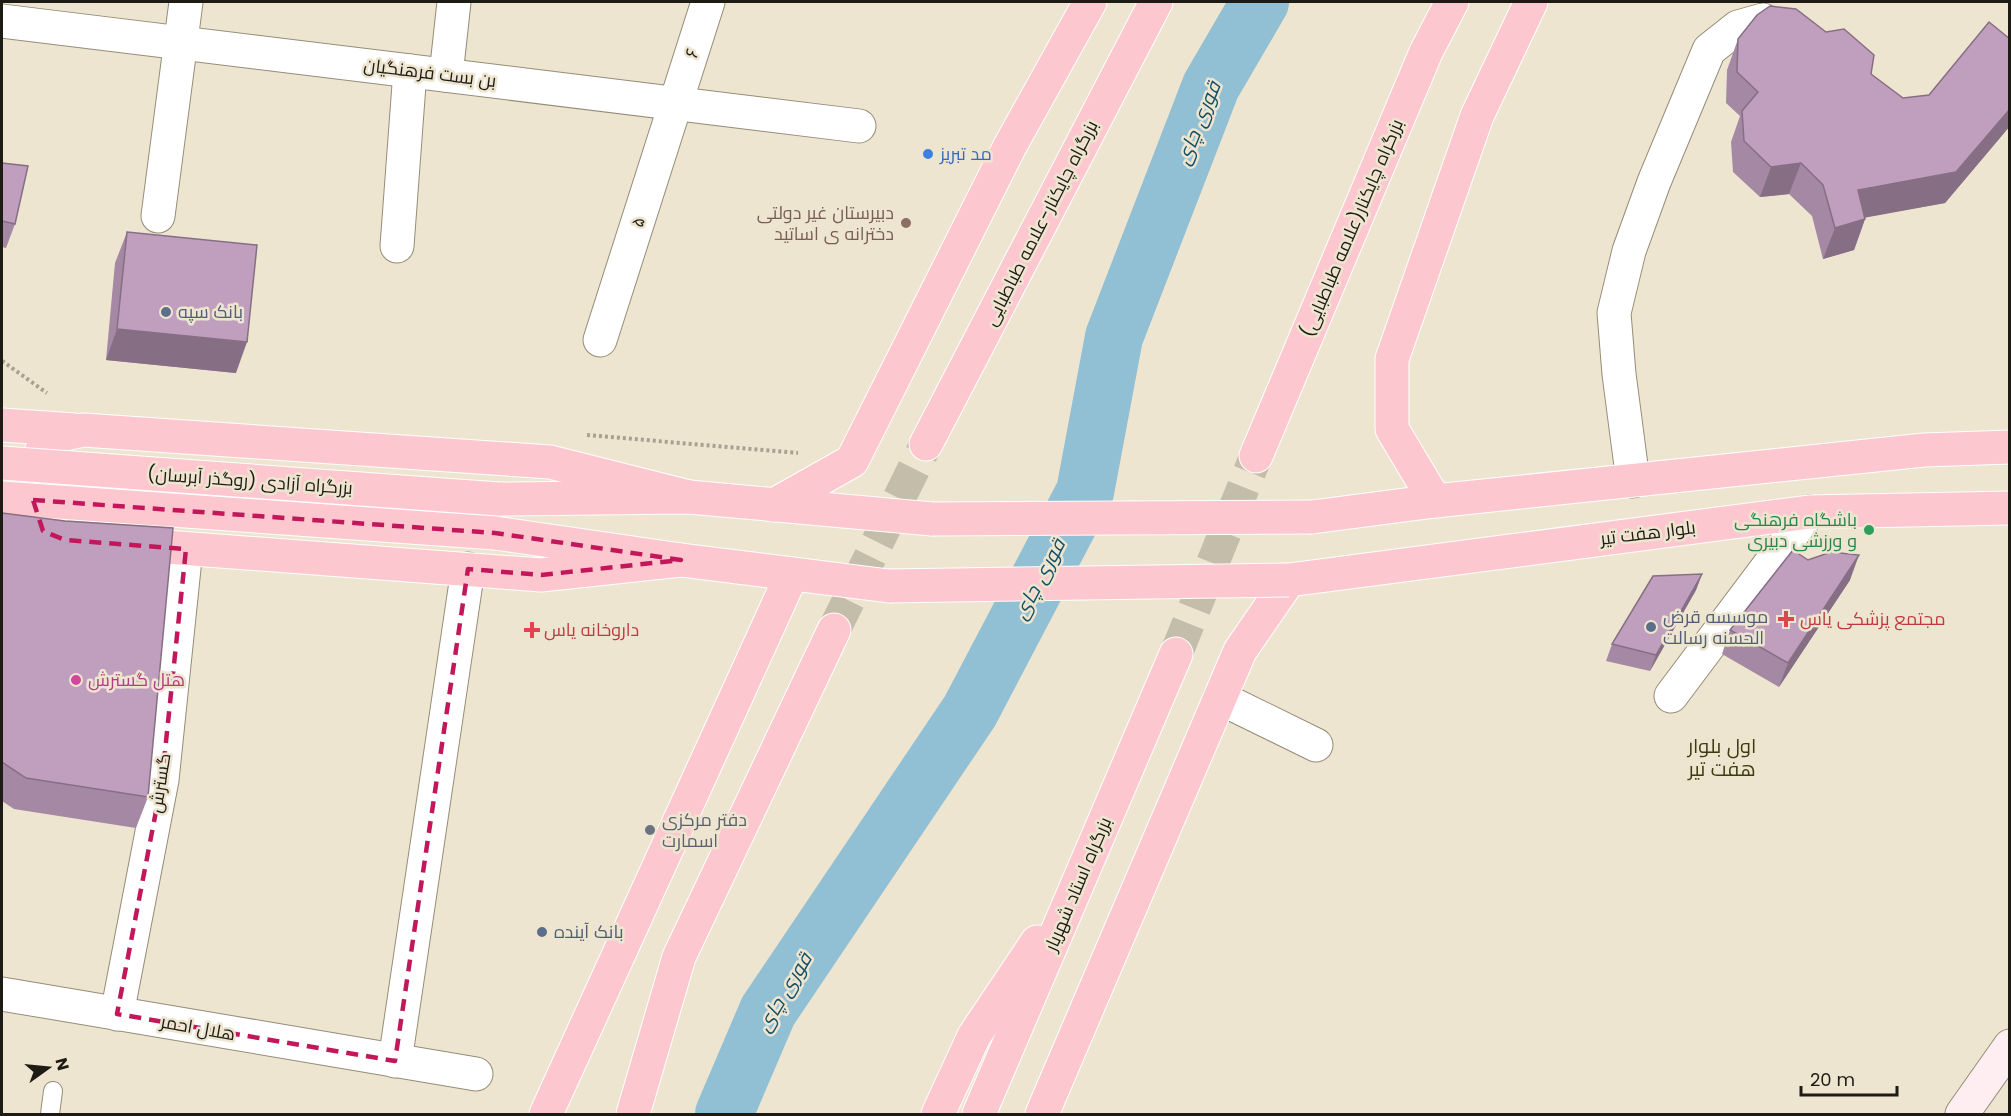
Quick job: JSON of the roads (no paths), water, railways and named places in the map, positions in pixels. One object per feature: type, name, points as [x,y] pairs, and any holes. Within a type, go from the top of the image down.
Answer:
[{"type":"highway","points":[[774,505],[852,461],[1010,146],[1090,2]]},
{"type":"highway","name":"بزرگراه چایکنار-علامه طباطبایی","points":[[926,444],[1156,2]]},
{"type":"highway","name":"بزرگراه چایکنار(علامه طباطبایی)","points":[[1256,456],[1426,52],[1452,2]]},
{"type":"highway","points":[[1435,501],[1392,429],[1392,359],[1477,116],[1531,2]]},
{"type":"highway","points":[[2,425],[550,462],[689,497],[932,519],[1312,518],[1435,501],[1924,450],[2010,447]]},
{"type":"highway","points":[[12,536],[65,540],[43,531],[35,522],[32,511],[35,476],[46,443],[55,437],[82,430]]},
{"type":"highway","name":"بزرگراه آزادی (روگذر آبرسان)","points":[[2,463],[499,499],[689,497]]},
{"type":"highway","name":"بزرگراه آزادی (روگذر آبرسان)","points":[[2,498],[495,533],[681,560]]},
{"type":"highway","name":"بلوار هفت تیر","points":[[681,560],[889,586],[1289,580],[1809,512],[2010,508]]},
{"type":"highway","points":[[98,542],[541,575],[681,560]]},
{"type":"highway","points":[[546,1114],[792,574]]},
{"type":"highway","points":[[1042,1114],[1240,651],[1289,580]]},
{"type":"highway","points":[[633,1114],[679,957],[834,630]]},
{"type":"highway","name":"بزرگراه استاد شهریار","points":[[979,1114],[1176,654]]},
{"type":"highway","points":[[938,1114],[974,1036],[1079,880]]},
{"type":"main road","points":[[1962,1114],[2010,1046]]},
{"type":"street","points":[[159,216],[186,2]]},
{"type":"street","points":[[446,75],[454,2]]},
{"type":"street","name":"۶","points":[[676,104],[708,2]]},
{"type":"street","points":[[1633,481],[1619,374],[1614,313],[1629,251],[1654,182],[1709,50],[1738,27],[1763,20]]},
{"type":"street","name":"بن بست فرهنگیان","points":[[2,21],[859,126]]},
{"type":"street","points":[[397,246],[410,71]]},
{"type":"street","name":"۵","points":[[600,340],[676,104]]},
{"type":"street","points":[[1671,696],[1809,512]]},
{"type":"street","name":"گسترش","points":[[117,1014],[162,780],[186,549]]},
{"type":"street","points":[[395,1061],[468,569]]},
{"type":"street","points":[[1220,698],[1316,745]]},
{"type":"street","name":"هلال احمر","points":[[2,994],[63,1013],[117,1014],[476,1074]]},
{"type":"lane","points":[[50,1114],[53,1091]]},
{"type":"waterway","name":"قوری چای","points":[[724,1114],[768,1011],[970,711],[1085,492],[1114,337],[1211,86],[1260,2]]},
{"type":"tunnel","points":[[834,630],[926,444]]},
{"type":"tunnel","points":[[1176,654],[1256,456]]},
{"type":"place","name":"مد تبریز","points":[[928,154]]},
{"type":"place","name":"دبیرستان غیر دولتی دخترانه ی اساتید","points":[[906,223]]},
{"type":"place","name":"بانک سپه","points":[[166,312]]},
{"type":"place","name":"باشگاه فرهنگی و ورزشی دبیری","points":[[1869,530]]},
{"type":"place","name":"مجتمع پزشکی یاس","points":[[1786,619]]},
{"type":"place","name":"موسسه قرض الحسنه رسالت","points":[[1651,627]]},
{"type":"place","name":"داروخانه یاس","points":[[532,630]]},
{"type":"place","name":"هتل گسترش","points":[[76,680]]},
{"type":"place","name":"دفتر مرکزی اسمارت","points":[[650,830]]},
{"type":"place","name":"بانک آینده","points":[[542,932]]},
{"type":"district","name":"اول بلوار هفت تیر","points":[[1722,758]]}]
